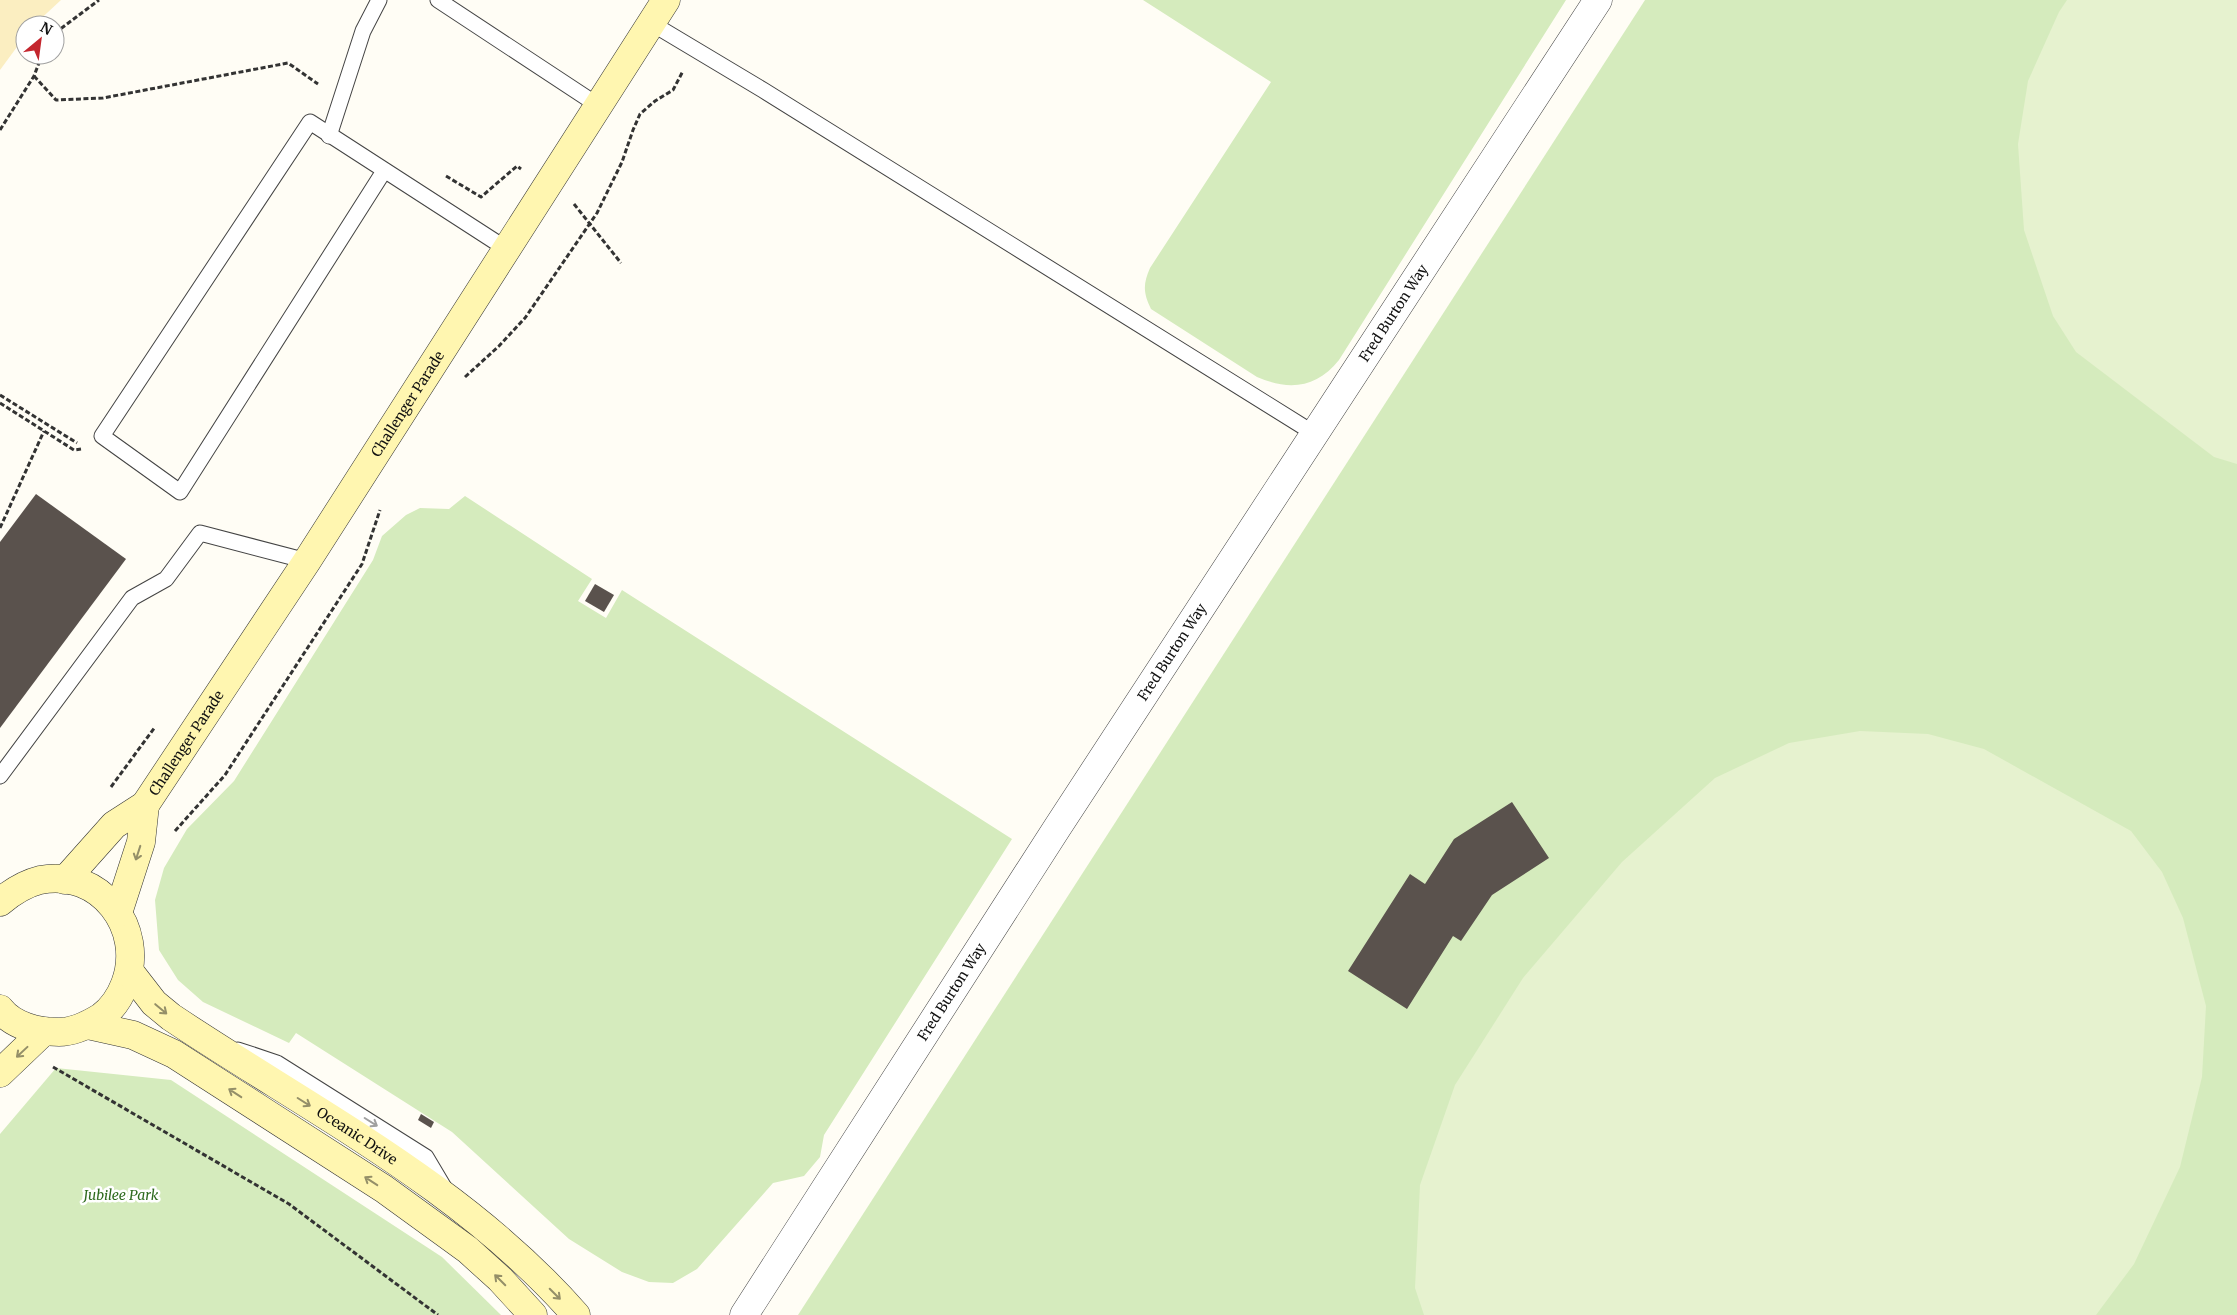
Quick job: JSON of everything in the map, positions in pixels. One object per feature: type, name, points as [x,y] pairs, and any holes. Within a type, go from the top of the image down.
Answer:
[{"type":"street","name":"Challenger Parade","points":[[65,880],[114,825],[145,806],[307,561],[505,248],[599,106],[666,0]]},
{"type":"street","name":"Fred Burton Way","points":[[744,1312],[1052,836],[1598,0]]},
{"type":"street","name":"Challenger Parade","points":[[118,912],[141,842],[145,806]]},
{"type":"street","points":[[0,902],[17,888],[40,880],[65,880],[85,886],[104,897],[118,912],[126,926],[130,941],[130,972],[122,994],[107,1012],[88,1025],[66,1032],[43,1032],[21,1025],[0,1009]]},
{"type":"street","name":"Oceanic Drive","points":[[130,972],[161,1010],[396,1161],[454,1202],[511,1249],[576,1315]]},
{"type":"street","points":[[88,1025],[133,1035],[174,1054],[384,1189],[468,1250],[500,1279],[533,1315]]},
{"type":"street","points":[[0,1073],[43,1032]]},
{"type":"lane","points":[[329,136],[363,31],[379,0]]},
{"type":"lane","points":[[438,0],[599,106]]},
{"type":"lane","points":[[652,23],[1315,434]]},
{"type":"lane","points":[[384,171],[180,492],[102,436],[310,122],[505,248]]},
{"type":"lane","points":[[0,776],[132,598],[166,579],[200,532],[307,561]]},
{"type":"path","points":[[65,26],[99,0]]},
{"type":"path","points":[[464,378],[499,346],[525,318],[597,213],[619,168],[640,114],[655,101],[673,90],[694,48]]},
{"type":"path","points":[[0,130],[34,76],[38,65]]},
{"type":"path","points":[[0,403],[74,450],[112,443]]},
{"type":"path","points":[[0,528],[44,431]]},
{"type":"path","points":[[174,833],[225,775],[362,564],[382,503]]},
{"type":"path","points":[[106,794],[158,722]]},
{"type":"path","points":[[46,1063],[289,1204],[438,1315]]},
{"type":"green space","points":[[1143,0],[1566,0],[1339,360],[1321,376],[1312,381],[1291,385],[1280,384],[1257,377],[1151,309],[1148,303],[1145,288],[1150,268],[1271,82]]},
{"type":"green space","points":[[1645,0],[2237,0],[2237,1315],[798,1315]]},
{"type":"green space","points":[[2067,0],[2237,0],[2237,464],[2214,457],[2076,352],[2053,316],[2024,230],[2018,144],[2028,81],[2059,12]]},
{"type":"green space","points":[[465,496],[592,579],[578,601],[606,618],[622,590],[1012,839],[824,1135],[820,1157],[804,1176],[773,1183],[697,1269],[673,1283],[649,1282],[622,1272],[569,1239],[452,1132],[296,1033],[289,1043],[203,1002],[178,980],[159,950],[155,900],[164,868],[187,829],[234,781],[373,560],[382,536],[406,515],[420,508],[449,509]]},
{"type":"green space","points":[[1860,731],[1928,734],[1984,749],[2131,831],[2162,872],[2183,918],[2206,1006],[2202,1077],[2180,1167],[2134,1264],[2096,1315],[1424,1315],[1415,1288],[1420,1185],[1455,1085],[1523,978],[1622,862],[1715,778],[1789,743]]},
{"type":"green space","name":"Jubilee Park","points":[[56,1068],[171,1080],[442,1257],[501,1315],[0,1315],[0,1134]]},
{"type":"sand","points":[[0,0],[61,0],[45,15],[15,15],[15,50],[0,70]]},
{"type":"building","points":[[36,494],[126,559],[0,728],[0,542]]},
{"type":"building","points":[[595,584],[614,595],[604,612],[585,601]]},
{"type":"building","points":[[1512,802],[1549,858],[1492,895],[1461,941],[1453,936],[1407,1009],[1348,971],[1410,874],[1425,884],[1454,839]]},
{"type":"building","points":[[421,1114],[434,1122],[431,1128],[418,1120]]}]
